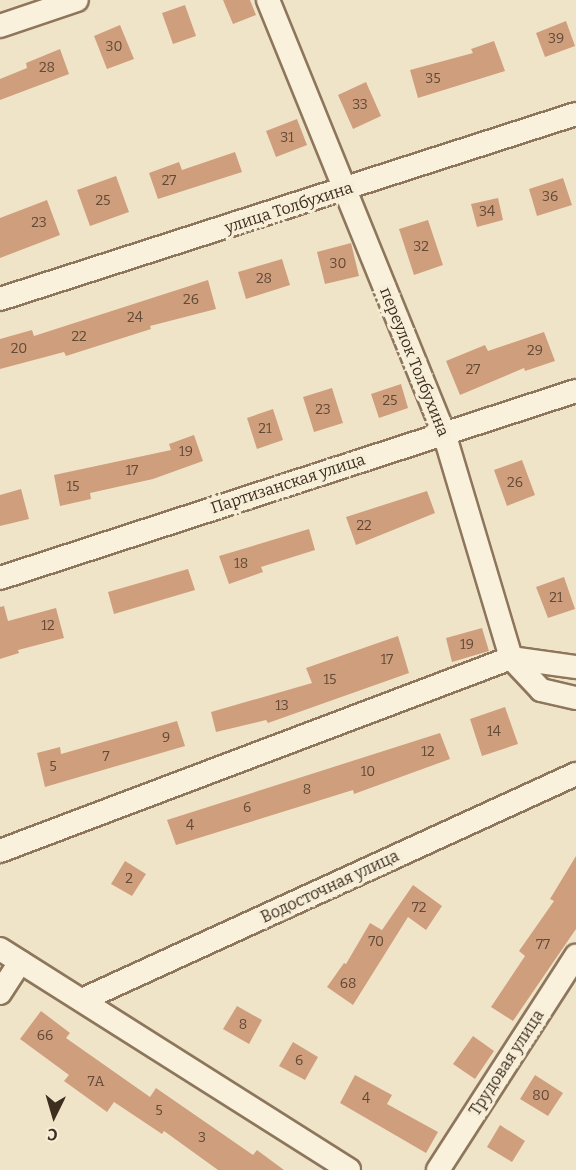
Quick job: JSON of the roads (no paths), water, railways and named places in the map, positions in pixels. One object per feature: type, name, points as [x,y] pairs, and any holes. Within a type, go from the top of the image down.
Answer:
[{"type":"street","points":[[0,26],[77,0]]},
{"type":"street","name":"переулок Толбухина","points":[[267,0],[444,433],[511,658],[541,690],[576,698]]},
{"type":"street","name":"улица Толбухина","points":[[0,299],[344,191],[576,114]]},
{"type":"street","name":"Партизанская улица","points":[[0,578],[576,391]]},
{"type":"street","points":[[0,852],[511,658],[576,667]]},
{"type":"street","name":"Водосточная улица","points":[[84,999],[576,774]]},
{"type":"street","points":[[0,949],[84,999],[349,1170]]},
{"type":"street","name":"Трудовая улица","points":[[438,1170],[576,956]]},
{"type":"street","points":[[0,993],[20,962]]}]
